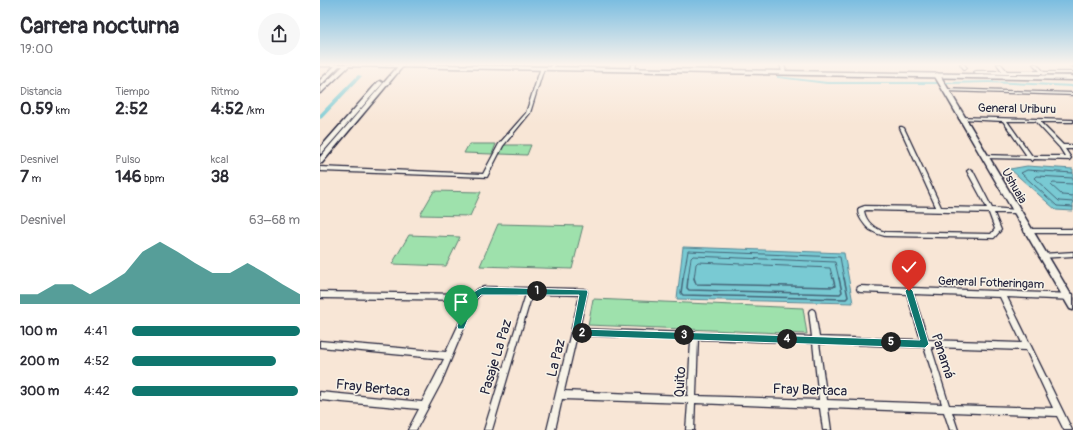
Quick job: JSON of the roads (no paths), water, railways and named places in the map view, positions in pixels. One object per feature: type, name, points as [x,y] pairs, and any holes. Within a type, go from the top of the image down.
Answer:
[{"type":"street","points":[[320,152],[381,84]]},
{"type":"street","points":[[320,161],[384,84]]},
{"type":"street","points":[[320,169],[485,176],[500,145],[528,112],[537,84]]},
{"type":"street","name":"Ushuaia","points":[[942,84],[1042,256],[1070,297],[1073,306]]},
{"type":"street","points":[[945,90],[1073,94]]},
{"type":"street","name":"General Uriburu","points":[[961,118],[1073,121]]},
{"type":"street","points":[[1004,119],[1032,159]]},
{"type":"street","points":[[985,157],[1032,159],[1069,158],[1062,147],[1036,120]]},
{"type":"street","points":[[343,126],[350,126]]},
{"type":"street","points":[[902,128],[939,210]]},
{"type":"street","points":[[1062,147],[1073,147]]},
{"type":"street","points":[[970,170],[991,210],[998,230],[992,236],[885,234],[870,227],[861,214],[861,210],[865,208],[991,210],[1015,211]]},
{"type":"street","points":[[1027,230],[1073,231]]},
{"type":"street","points":[[1042,256],[1073,254]]},
{"type":"street","name":"General Fotheringam","points":[[860,289],[1070,297]]},
{"type":"street","points":[[320,295],[476,295],[484,290],[530,291]]},
{"type":"street","name":"La Paz","points":[[530,291],[584,292],[576,332],[551,430]]},
{"type":"street","name":"Pasaje La Paz","points":[[488,430],[530,291]]},
{"type":"street","name":"Panamá","points":[[909,291],[954,430]]},
{"type":"street","points":[[1002,294],[1068,430]]},
{"type":"street","points":[[412,430],[476,295]]},
{"type":"street","points":[[812,312],[828,430]]},
{"type":"street","points":[[576,332],[1028,347]]},
{"type":"street","name":"Quito","points":[[690,430],[695,335]]},
{"type":"street","points":[[320,344],[448,356]]},
{"type":"street","name":"Fray Bertaca","points":[[560,395],[1059,412]]},
{"type":"street","name":"Fray Bertaca","points":[[320,396],[424,406]]},
{"type":"water","points":[[1027,166],[1073,169],[1073,211],[1056,210],[1010,169]]},
{"type":"water","points":[[683,247],[844,253],[853,303],[677,299]]},
{"type":"waterway","points":[[320,117],[352,84]]},
{"type":"waterway","points":[[1032,84],[1073,86]]}]
